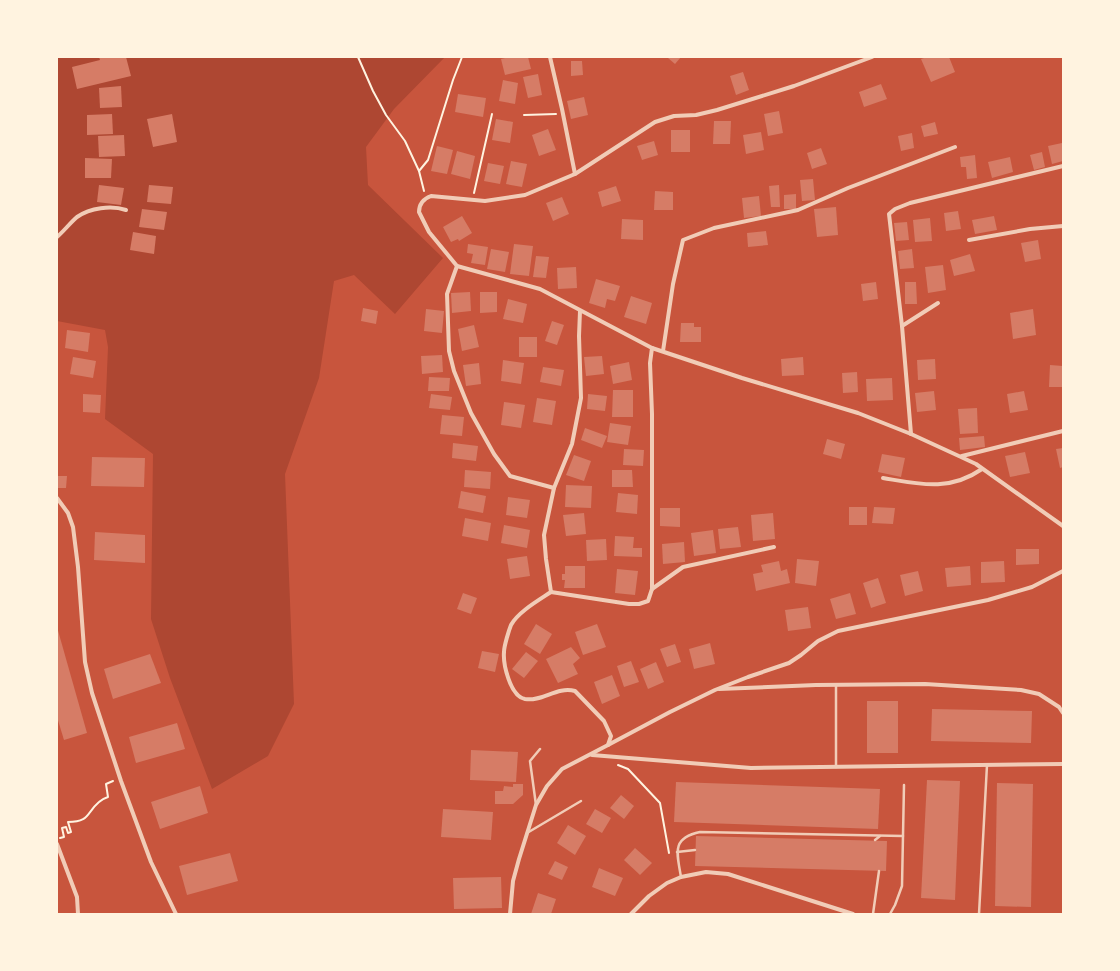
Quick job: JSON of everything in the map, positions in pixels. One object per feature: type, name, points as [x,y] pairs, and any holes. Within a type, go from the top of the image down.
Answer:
[{"type":"street","points":[[550,57],[563,114],[574,174]]},
{"type":"street","points":[[872,57],[794,86],[717,110],[674,116],[655,122],[574,174],[525,195],[485,201],[431,196],[426,198],[419,207],[419,212],[429,232],[456,266],[540,289],[652,348],[742,378],[858,413],[911,434],[961,456],[982,468],[1063,526]]},
{"type":"street","points":[[663,351],[673,284],[683,240],[714,228],[798,210],[848,188],[955,147]]},
{"type":"street","points":[[911,434],[902,326],[889,214],[895,209],[910,203],[1063,166]]},
{"type":"street","points":[[57,237],[78,217],[99,208],[119,208],[126,210]]},
{"type":"street","points":[[968,240],[1030,229],[1063,226]]},
{"type":"street","points":[[456,266],[448,294],[449,351],[454,371],[471,413],[494,454],[510,476],[554,488]]},
{"type":"street","points":[[902,326],[938,303]]},
{"type":"street","points":[[551,592],[544,535],[554,488],[572,444],[581,398],[579,336],[580,310]]},
{"type":"street","points":[[608,745],[611,736],[604,721],[575,691],[570,690],[554,692],[537,699],[524,699],[518,696],[508,680],[504,652],[512,624],[526,609],[551,592],[629,604],[639,604],[648,600],[652,589],[652,414],[650,363],[652,348]]},
{"type":"street","points":[[961,456],[1061,432],[1063,427]]},
{"type":"street","points":[[883,478],[926,485],[949,484],[973,475],[982,468]]},
{"type":"street","points":[[57,498],[68,513],[73,527],[78,567],[85,662],[92,693],[121,781],[151,862],[176,914]]},
{"type":"street","points":[[652,589],[683,567],[774,547]]},
{"type":"street","points":[[510,914],[513,882],[536,805],[547,786],[562,769],[670,712],[716,690],[789,663],[818,641],[838,631],[988,600],[1032,587],[1063,571]]},
{"type":"street","points":[[716,690],[836,685],[926,684],[1021,690],[1039,694],[1059,707],[1063,713]]},
{"type":"street","points":[[591,755],[751,768],[1063,764]]},
{"type":"street","points":[[57,844],[77,897],[78,914]]},
{"type":"street","points":[[631,914],[649,896],[667,883],[681,876],[706,872],[728,874],[853,914]]},
{"type":"lane","points":[[836,685],[836,767]]},
{"type":"lane","points":[[536,805],[530,761],[540,749]]},
{"type":"lane","points":[[979,914],[987,765]]},
{"type":"lane","points":[[890,914],[902,886],[904,785]]},
{"type":"lane","points":[[527,833],[581,801]]},
{"type":"lane","points":[[681,876],[677,852],[679,844],[683,838],[690,834],[700,832],[903,836]]},
{"type":"lane","points":[[875,840],[880,836]]},
{"type":"lane","points":[[677,852],[696,850]]},
{"type":"lane","points":[[872,914],[879,871]]},
{"type":"path","points":[[358,57],[373,91],[386,115],[405,142],[419,171],[426,198]]},
{"type":"path","points":[[419,171],[428,160],[453,80],[462,57]]},
{"type":"path","points":[[472,200],[492,114]]},
{"type":"path","points":[[524,115],[563,114]]},
{"type":"path","points":[[613,764],[628,769],[660,803],[670,857]]},
{"type":"path","points":[[57,837],[64,837],[62,828],[66,827],[68,833],[71,832],[68,822],[79,821],[85,818],[99,802],[108,797],[106,784],[112,781],[121,781]]},
{"type":"shaded area","points":[[57,57],[445,57],[394,109],[366,147],[368,185],[443,258],[395,314],[354,275],[334,281],[319,378],[285,474],[294,704],[268,756],[212,789],[170,678],[151,619],[153,454],[105,419],[108,347],[105,330],[57,321]]},
{"type":"building","points":[[99,57],[126,57],[131,76],[77,89],[72,67],[100,60]]},
{"type":"building","points":[[509,57],[528,57],[531,69],[505,75],[501,59]]},
{"type":"building","points":[[681,57],[675,64],[668,58]]},
{"type":"building","points":[[927,57],[949,57],[955,72],[931,82],[921,59]]},
{"type":"building","points":[[571,61],[582,61],[583,75],[571,76]]},
{"type":"building","points":[[743,72],[749,90],[736,95],[730,76]]},
{"type":"building","points":[[538,74],[542,95],[528,98],[523,77]]},
{"type":"building","points":[[503,80],[518,83],[515,104],[499,101]]},
{"type":"building","points":[[881,84],[887,99],[864,107],[859,92]]},
{"type":"building","points":[[121,86],[122,107],[100,108],[99,88]]},
{"type":"building","points":[[458,94],[486,98],[483,117],[455,112]]},
{"type":"building","points":[[584,97],[588,115],[571,119],[567,101]]},
{"type":"building","points":[[779,111],[783,133],[768,136],[764,114]]},
{"type":"building","points":[[112,114],[113,134],[87,135],[87,115]]},
{"type":"building","points":[[172,114],[177,142],[153,147],[147,119]]},
{"type":"building","points":[[496,119],[513,122],[510,143],[492,140]]},
{"type":"building","points":[[714,121],[731,121],[730,144],[713,144]]},
{"type":"building","points":[[935,122],[938,134],[924,137],[921,126]]},
{"type":"building","points":[[548,129],[556,150],[539,156],[532,135]]},
{"type":"building","points":[[671,130],[690,130],[690,152],[671,152]]},
{"type":"building","points":[[761,132],[764,150],[746,154],[743,135]]},
{"type":"building","points":[[912,133],[914,148],[901,151],[898,136]]},
{"type":"building","points":[[124,135],[125,156],[99,157],[98,136]]},
{"type":"building","points":[[654,141],[658,155],[642,160],[637,146]]},
{"type":"building","points":[[1062,143],[1063,161],[1052,164],[1048,146]]},
{"type":"building","points":[[437,146],[453,150],[447,174],[431,171]]},
{"type":"building","points":[[821,148],[827,164],[812,169],[807,153]]},
{"type":"building","points":[[457,151],[475,156],[470,179],[451,174]]},
{"type":"building","points":[[1042,152],[1045,167],[1034,170],[1030,155]]},
{"type":"building","points":[[975,155],[977,178],[967,179],[966,167],[961,167],[960,157]]},
{"type":"building","points":[[1010,157],[1013,172],[992,178],[988,162]]},
{"type":"building","points":[[85,158],[112,159],[111,178],[85,178]]},
{"type":"building","points":[[511,161],[527,164],[522,187],[506,184]]},
{"type":"building","points":[[488,163],[504,166],[500,184],[484,181]]},
{"type":"building","points":[[813,179],[815,200],[802,201],[800,180]]},
{"type":"building","points":[[99,185],[124,188],[121,205],[97,202]]},
{"type":"building","points":[[149,185],[173,187],[171,204],[147,202]]},
{"type":"building","points":[[779,185],[780,207],[771,207],[769,186]]},
{"type":"building","points":[[616,186],[621,201],[602,207],[598,192]]},
{"type":"building","points":[[655,191],[673,192],[673,210],[654,210]]},
{"type":"building","points":[[796,194],[796,209],[784,209],[784,195]]},
{"type":"building","points":[[759,196],[761,216],[744,218],[742,198]]},
{"type":"building","points":[[562,197],[569,214],[553,221],[546,203]]},
{"type":"building","points":[[836,207],[838,235],[817,237],[814,209]]},
{"type":"building","points":[[142,209],[167,212],[164,230],[139,227]]},
{"type":"building","points":[[958,211],[961,229],[946,231],[944,213]]},
{"type":"building","points":[[462,216],[472,233],[459,241],[458,239],[451,242],[443,227]]},
{"type":"building","points":[[994,216],[997,230],[975,234],[972,220]]},
{"type":"building","points":[[930,218],[932,241],[915,242],[913,220]]},
{"type":"building","points":[[622,219],[643,220],[643,240],[621,239]]},
{"type":"building","points":[[907,222],[909,240],[896,241],[894,223]]},
{"type":"building","points":[[766,231],[768,245],[748,247],[747,233]]},
{"type":"building","points":[[133,232],[156,236],[154,254],[130,250]]},
{"type":"building","points":[[1038,240],[1041,259],[1025,262],[1021,243]]},
{"type":"building","points":[[468,244],[488,247],[485,265],[471,263],[473,254],[467,253]]},
{"type":"building","points":[[514,244],[533,246],[529,276],[510,274]]},
{"type":"building","points":[[491,249],[509,252],[505,272],[487,269]]},
{"type":"building","points":[[912,249],[914,268],[900,269],[898,251]]},
{"type":"building","points":[[970,254],[975,271],[954,276],[950,260]]},
{"type":"building","points":[[536,256],[549,257],[546,278],[533,277]]},
{"type":"building","points":[[943,265],[946,290],[928,293],[925,267]]},
{"type":"building","points":[[576,267],[577,288],[558,289],[557,268]]},
{"type":"building","points":[[596,279],[620,286],[615,301],[607,299],[605,308],[589,303]]},
{"type":"building","points":[[876,282],[878,299],[863,301],[861,284]]},
{"type":"building","points":[[905,282],[916,282],[917,304],[905,304]]},
{"type":"building","points":[[470,292],[471,311],[452,313],[451,293]]},
{"type":"building","points":[[480,292],[497,292],[497,312],[480,313]]},
{"type":"building","points":[[631,296],[652,303],[646,324],[624,317]]},
{"type":"building","points":[[508,299],[527,304],[523,323],[503,319]]},
{"type":"building","points":[[363,308],[378,311],[376,324],[361,321]]},
{"type":"building","points":[[426,309],[444,311],[442,333],[424,331]]},
{"type":"building","points":[[1033,309],[1036,335],[1013,339],[1010,313]]},
{"type":"building","points":[[552,321],[564,325],[557,345],[545,341]]},
{"type":"building","points":[[681,323],[694,323],[694,327],[701,327],[701,342],[680,342]]},
{"type":"building","points":[[474,325],[479,347],[462,351],[458,329]]},
{"type":"building","points":[[67,330],[90,333],[88,352],[65,348]]},
{"type":"building","points":[[519,337],[537,337],[537,357],[519,357]]},
{"type":"building","points":[[442,355],[443,372],[422,374],[421,356]]},
{"type":"building","points":[[602,356],[604,374],[586,376],[584,357]]},
{"type":"building","points":[[73,357],[96,361],[93,378],[70,374]]},
{"type":"building","points":[[803,357],[804,375],[782,376],[781,359]]},
{"type":"building","points":[[935,359],[936,379],[918,380],[917,360]]},
{"type":"building","points":[[503,360],[524,363],[521,384],[501,381]]},
{"type":"building","points":[[629,362],[632,380],[613,384],[610,366]]},
{"type":"building","points":[[479,363],[481,384],[466,386],[463,365]]},
{"type":"building","points":[[1050,365],[1063,366],[1063,387],[1049,387]]},
{"type":"building","points":[[543,367],[564,370],[561,386],[540,382]]},
{"type":"building","points":[[857,372],[858,392],[843,393],[842,373]]},
{"type":"building","points":[[429,377],[450,378],[449,391],[428,391]]},
{"type":"building","points":[[892,378],[893,400],[867,401],[866,379]]},
{"type":"building","points":[[613,390],[633,390],[633,417],[612,417]]},
{"type":"building","points":[[934,391],[936,410],[917,412],[915,393]]},
{"type":"building","points":[[1024,391],[1028,410],[1010,413],[1007,394]]},
{"type":"building","points":[[83,394],[101,395],[100,413],[83,412]]},
{"type":"building","points":[[431,394],[452,397],[450,410],[429,408]]},
{"type":"building","points":[[588,394],[607,396],[605,411],[587,409]]},
{"type":"building","points":[[537,398],[556,401],[552,425],[533,422]]},
{"type":"building","points":[[504,402],[525,405],[521,428],[501,425]]},
{"type":"building","points":[[977,408],[978,433],[960,434],[958,409]]},
{"type":"building","points":[[442,415],[464,417],[462,436],[440,434]]},
{"type":"building","points":[[610,423],[631,426],[628,445],[607,442]]},
{"type":"building","points":[[585,428],[607,436],[602,448],[581,440]]},
{"type":"building","points":[[984,436],[985,447],[960,450],[959,438]]},
{"type":"building","points":[[827,439],[845,444],[841,459],[823,454]]},
{"type":"building","points":[[453,443],[478,446],[476,461],[452,458]]},
{"type":"building","points":[[1063,448],[1063,467],[1060,468],[1056,449]]},
{"type":"building","points":[[624,449],[644,450],[643,466],[623,465]]},
{"type":"building","points":[[1025,452],[1030,473],[1010,477],[1005,456]]},
{"type":"building","points":[[882,454],[905,458],[901,477],[878,472]]},
{"type":"building","points":[[574,455],[591,461],[584,481],[566,475]]},
{"type":"building","points":[[92,457],[145,458],[144,487],[91,486]]},
{"type":"building","points":[[465,470],[491,472],[490,489],[464,487]]},
{"type":"building","points":[[612,470],[632,470],[633,487],[612,487]]},
{"type":"building","points":[[57,476],[67,476],[66,488],[57,488]]},
{"type":"building","points":[[566,485],[592,486],[591,508],[565,507]]},
{"type":"building","points":[[461,491],[486,496],[483,513],[458,508]]},
{"type":"building","points":[[618,493],[638,495],[637,514],[616,512]]},
{"type":"building","points":[[508,497],[530,500],[527,518],[506,515]]},
{"type":"building","points":[[849,507],[867,507],[867,525],[849,525]]},
{"type":"building","points":[[874,507],[895,508],[893,524],[872,523]]},
{"type":"building","points":[[660,508],[680,508],[680,527],[660,526]]},
{"type":"building","points":[[584,513],[586,534],[566,536],[563,515]]},
{"type":"building","points":[[773,513],[775,539],[753,541],[751,515]]},
{"type":"building","points":[[465,518],[491,523],[488,541],[462,536]]},
{"type":"building","points":[[504,525],[530,530],[527,548],[501,543]]},
{"type":"building","points":[[738,527],[741,547],[720,549],[718,529]]},
{"type":"building","points":[[713,530],[716,553],[694,556],[691,533]]},
{"type":"building","points":[[95,532],[145,535],[145,563],[94,560]]},
{"type":"building","points":[[615,536],[634,537],[633,548],[642,548],[642,557],[614,556]]},
{"type":"building","points":[[606,539],[607,560],[587,561],[586,540]]},
{"type":"building","points":[[684,542],[685,562],[663,564],[662,544]]},
{"type":"building","points":[[1016,549],[1039,549],[1039,564],[1016,565]]},
{"type":"building","points":[[527,556],[530,576],[510,579],[507,559]]},
{"type":"building","points":[[797,559],[819,561],[816,586],[795,583]]},
{"type":"building","points":[[779,561],[781,571],[787,569],[790,583],[756,591],[753,574],[763,572],[761,565]]},
{"type":"building","points":[[1004,561],[1005,582],[981,583],[981,562]]},
{"type":"building","points":[[565,566],[585,566],[585,588],[564,588],[565,580],[562,580],[562,574],[565,574]]},
{"type":"building","points":[[970,566],[971,585],[947,587],[945,568]]},
{"type":"building","points":[[617,569],[638,571],[635,595],[615,593]]},
{"type":"building","points":[[918,571],[923,591],[905,596],[900,575]]},
{"type":"building","points":[[878,578],[886,603],[871,608],[863,583]]},
{"type":"building","points":[[463,593],[477,598],[471,614],[457,609]]},
{"type":"building","points":[[850,593],[856,614],[836,619],[830,599]]},
{"type":"building","points":[[808,607],[811,628],[788,631],[785,610]]},
{"type":"building","points":[[536,624],[552,634],[540,654],[524,644]]},
{"type":"building","points":[[597,624],[606,647],[583,655],[575,632]]},
{"type":"building","points":[[57,627],[87,733],[64,740],[57,717]]},
{"type":"building","points":[[710,643],[715,664],[694,669],[689,649]]},
{"type":"building","points":[[675,644],[681,662],[667,667],[660,649]]},
{"type":"building","points":[[571,647],[580,658],[573,664],[578,674],[558,683],[546,659]]},
{"type":"building","points":[[482,651],[499,654],[495,672],[478,668]]},
{"type":"building","points":[[526,652],[538,661],[524,678],[512,669]]},
{"type":"building","points":[[150,654],[161,683],[113,699],[104,669]]},
{"type":"building","points":[[631,661],[639,682],[624,687],[617,666]]},
{"type":"building","points":[[656,662],[664,682],[648,689],[640,669]]},
{"type":"building","points":[[612,675],[620,696],[602,704],[594,682]]},
{"type":"building","points":[[867,701],[898,701],[898,753],[867,753]]},
{"type":"building","points":[[932,709],[1032,711],[1031,743],[931,741]]},
{"type":"building","points":[[177,723],[185,749],[136,763],[129,737]]},
{"type":"building","points":[[471,750],[518,752],[516,782],[470,780]]},
{"type":"building","points":[[927,780],[960,781],[955,900],[921,898]]},
{"type":"building","points":[[676,782],[880,789],[878,829],[674,822]]},
{"type":"building","points":[[997,783],[1033,784],[1031,907],[995,906]]},
{"type":"building","points":[[513,784],[523,784],[523,795],[513,804],[495,804],[495,791],[503,791],[504,786],[513,787]]},
{"type":"building","points":[[200,786],[208,813],[160,829],[151,802]]},
{"type":"building","points":[[621,795],[634,806],[624,819],[610,808]]},
{"type":"building","points":[[443,809],[493,812],[491,840],[441,837]]},
{"type":"building","points":[[595,809],[611,818],[602,833],[586,824]]},
{"type":"building","points":[[568,825],[586,836],[575,855],[557,843]]},
{"type":"building","points":[[696,836],[887,841],[886,871],[695,866]]},
{"type":"building","points":[[635,848],[652,863],[640,875],[624,860]]},
{"type":"building","points":[[230,853],[238,881],[187,895],[179,866]]},
{"type":"building","points":[[555,861],[568,867],[562,880],[548,874]]},
{"type":"building","points":[[599,868],[623,878],[615,896],[592,887]]},
{"type":"building","points":[[501,877],[502,908],[454,909],[453,878]]},
{"type":"building","points":[[538,893],[556,899],[551,914],[531,914]]}]
